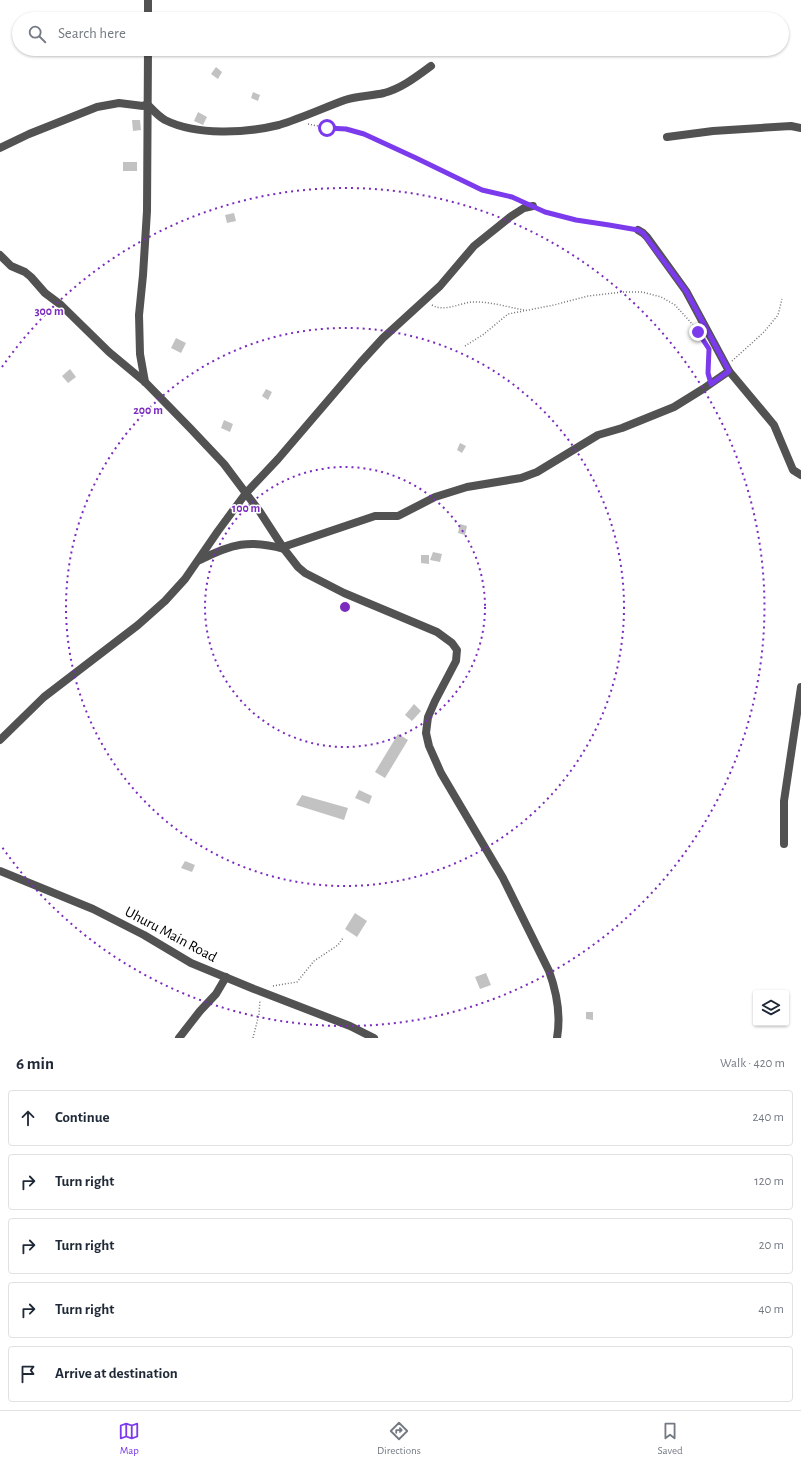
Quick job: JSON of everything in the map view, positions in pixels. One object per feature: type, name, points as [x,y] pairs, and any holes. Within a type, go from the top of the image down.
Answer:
[{"type":"street","points":[[148,0],[148,12]]},
{"type":"street","points":[[145,382],[140,354],[139,315],[147,211],[148,56]]},
{"type":"street","points":[[147,104],[164,119],[192,129],[235,131],[267,128],[311,114],[346,100],[383,93],[395,89],[406,84],[431,66]]},
{"type":"street","points":[[0,148],[29,134],[97,107],[119,103],[143,106],[147,104]]},
{"type":"street","points":[[667,137],[713,131],[791,126],[801,128]]},
{"type":"street","points":[[0,740],[44,697],[138,625],[176,590],[246,493],[278,460],[383,338],[445,281],[474,246],[510,217],[524,208],[533,206]]},
{"type":"street","points":[[638,230],[647,237],[686,291],[728,368],[774,425],[794,470],[801,475]]},
{"type":"street","points":[[0,255],[11,266],[25,272],[31,277],[45,293],[61,305],[109,352],[145,382],[206,444],[224,464],[246,493],[283,548],[298,567],[316,579],[344,593],[437,632],[446,638],[456,650],[456,661],[428,717],[426,733],[429,746],[441,773],[503,878],[549,971],[554,984],[559,1015],[557,1038]]},
{"type":"street","points":[[199,560],[222,550],[249,543],[259,543],[283,548],[375,516],[398,516],[435,497],[467,487],[528,476],[598,435],[622,428],[674,406],[711,384],[728,368]]},
{"type":"street","points":[[784,844],[784,801],[801,687]]},
{"type":"street","name":"Uhuru Main Road","points":[[0,871],[93,909],[144,935],[184,959],[258,991],[350,1026],[374,1038]]},
{"type":"street","points":[[179,1038],[200,1011],[216,994],[226,977]]},
{"type":"path","points":[[308,124],[327,128],[346,129],[364,134],[482,190],[512,197],[545,212],[576,220],[596,222],[638,230]]},
{"type":"path","points":[[465,346],[484,334],[508,314],[554,305],[588,296],[622,292],[642,292],[661,297],[675,305],[698,332]]},
{"type":"path","points":[[728,368],[778,316],[782,299]]},
{"type":"path","points":[[424,301],[438,308],[477,302],[526,311]]},
{"type":"path","points":[[709,349],[708,373],[711,384]]},
{"type":"path","points":[[253,1038],[259,1014],[258,991],[297,982],[314,961],[338,944],[343,938]]},
{"type":"building","points":[[216,67],[222,72],[218,79],[211,74]]},
{"type":"building","points":[[253,92],[260,95],[258,101],[251,98]]},
{"type":"building","points":[[198,112],[207,117],[203,125],[194,121]]},
{"type":"building","points":[[132,120],[140,120],[141,130],[133,131]]},
{"type":"building","points":[[123,162],[137,162],[137,171],[123,171]]},
{"type":"building","points":[[234,213],[236,221],[227,223],[225,215]]},
{"type":"building","points":[[176,338],[186,343],[181,353],[171,348]]},
{"type":"building","points":[[70,369],[76,377],[68,383],[62,376]]},
{"type":"building","points":[[266,389],[272,392],[268,400],[262,396]]},
{"type":"building","points":[[224,420],[233,424],[230,432],[221,428]]},
{"type":"building","points":[[460,443],[466,446],[462,453],[457,450]]},
{"type":"building","points":[[460,524],[467,526],[465,535],[458,533]]},
{"type":"building","points":[[433,552],[442,554],[440,562],[430,560]]},
{"type":"building","points":[[421,555],[429,555],[429,564],[421,563]]},
{"type":"building","points":[[414,704],[421,711],[412,721],[405,715]]},
{"type":"building","points":[[398,734],[408,740],[385,778],[375,772]]},
{"type":"building","points":[[359,790],[372,796],[369,804],[355,798]]},
{"type":"building","points":[[302,795],[348,808],[344,820],[296,805]]},
{"type":"building","points":[[185,861],[195,865],[192,872],[181,868]]},
{"type":"building","points":[[355,913],[367,921],[357,937],[345,929]]},
{"type":"building","points":[[486,973],[491,985],[480,989],[475,977]]},
{"type":"building","points":[[586,1012],[593,1012],[593,1020],[586,1019]]},
{"type":"route","points":[[327,128],[346,129],[364,134],[482,190],[512,197],[545,212],[576,220],[638,230],[647,237],[686,291],[729,371],[711,384],[708,373],[709,349],[698,332]]}]
